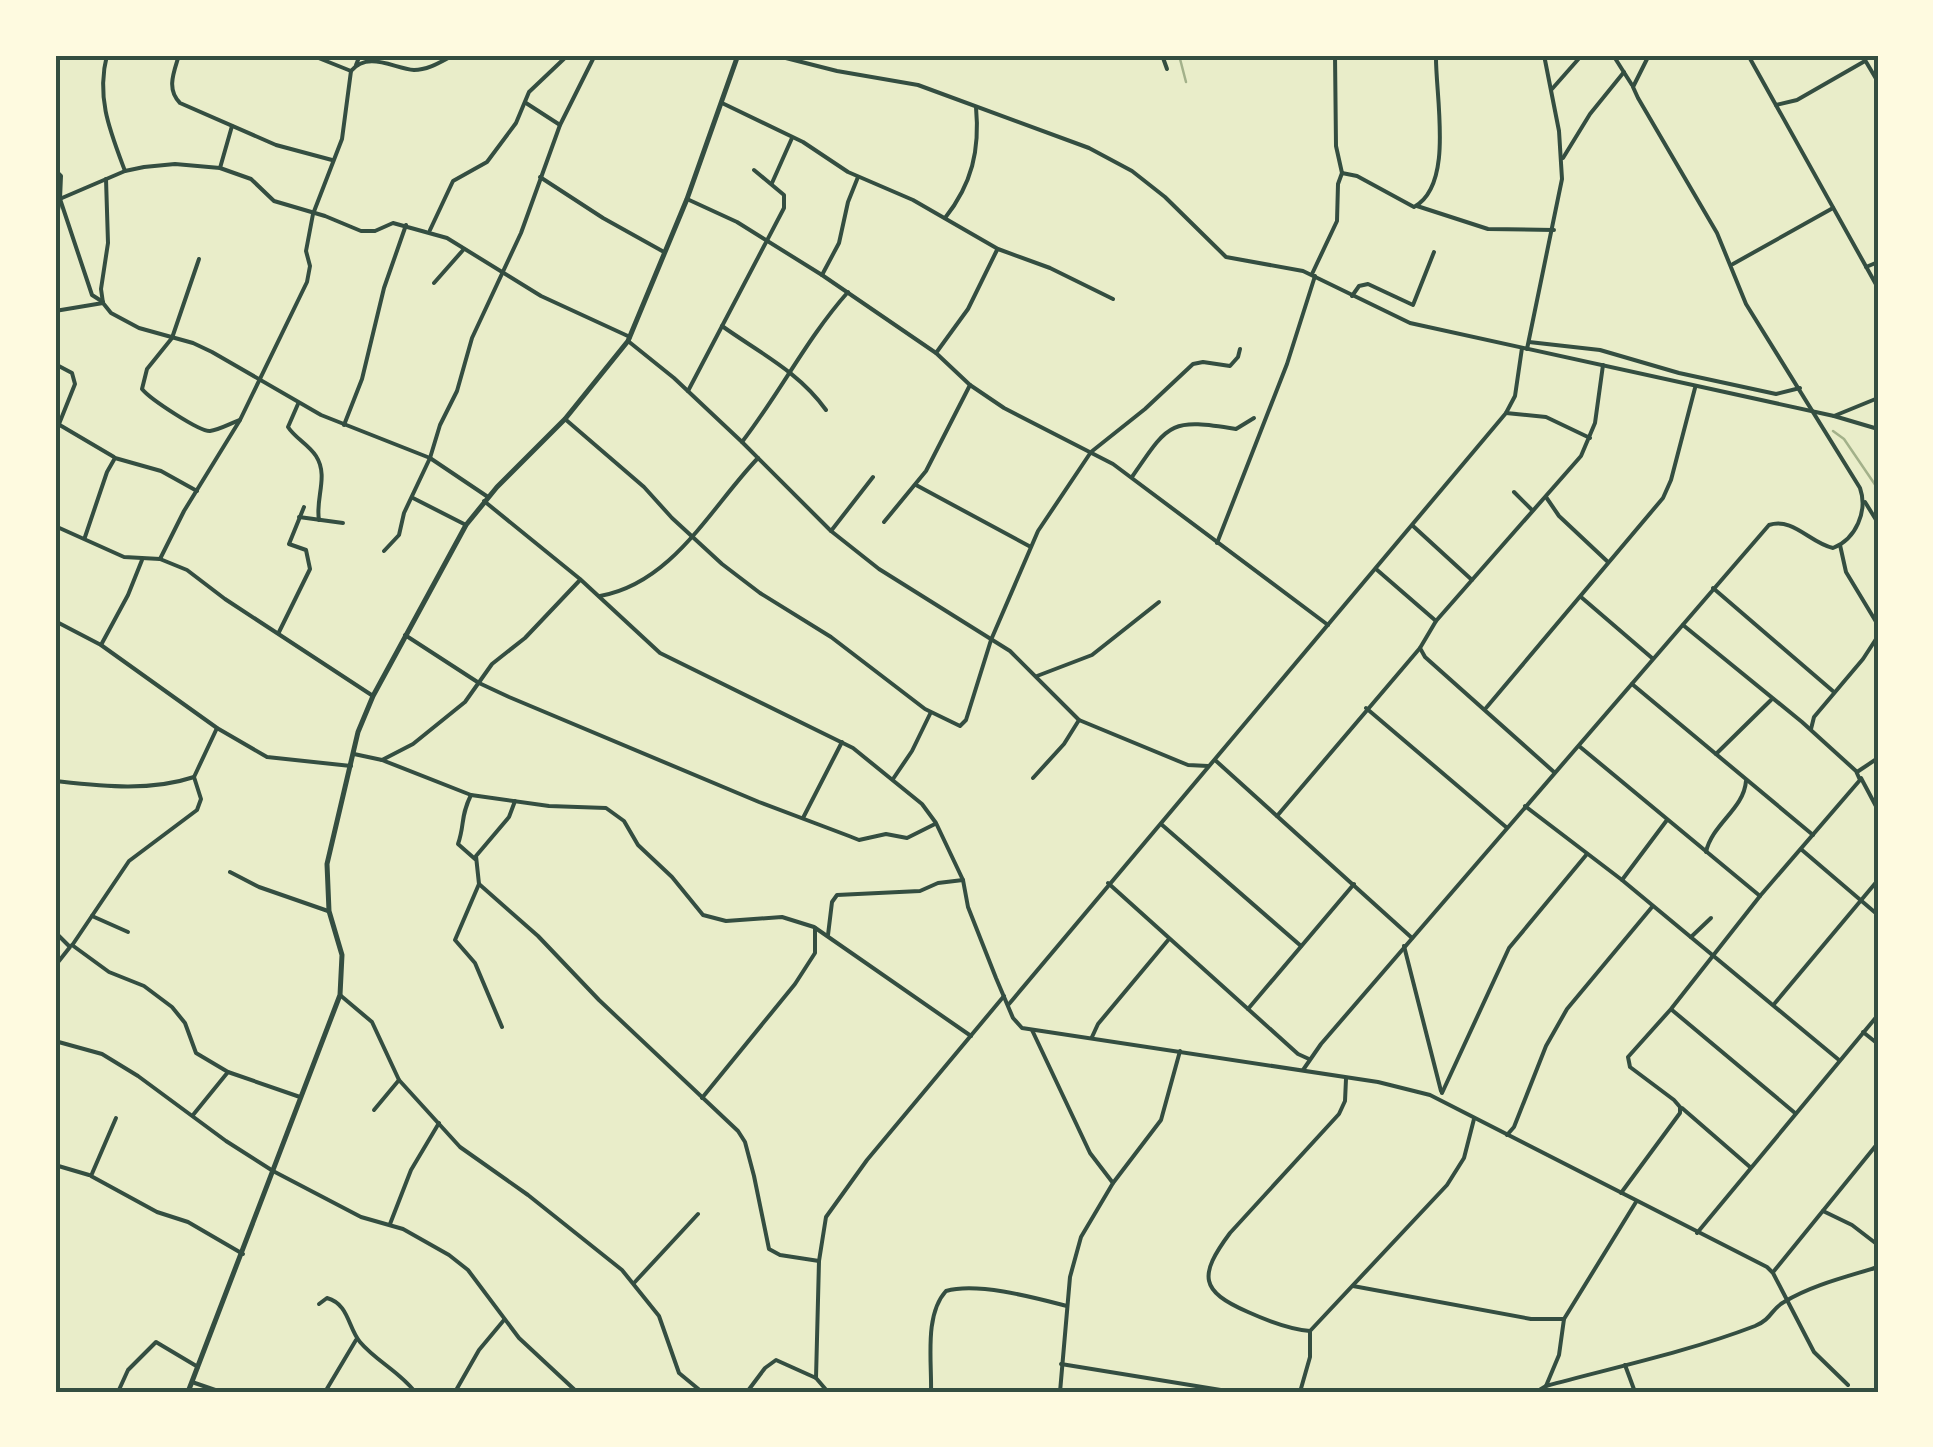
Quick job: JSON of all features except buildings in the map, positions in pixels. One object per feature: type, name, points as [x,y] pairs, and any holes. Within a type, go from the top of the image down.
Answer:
[{"type":"street","points":[[107,55],[101,89],[103,103],[125,171]]},
{"type":"street","points":[[180,55],[173,77],[173,96],[189,108],[298,153],[334,160]]},
{"type":"street","points":[[312,55],[351,72]]},
{"type":"street","points":[[160,560],[240,420],[307,282],[310,266],[306,251],[313,214],[342,139],[351,72],[360,55]]},
{"type":"street","points":[[356,65],[377,62],[423,69],[454,55]]},
{"type":"street","points":[[430,231],[449,187],[457,178],[487,162],[516,123],[536,83],[568,55]]},
{"type":"street","points":[[384,551],[399,535],[440,425],[457,391],[466,355],[522,233],[560,125],[595,55]]},
{"type":"street","points":[[188,1392],[340,995],[342,955],[330,912],[327,864],[358,732],[404,635],[466,525],[486,499],[566,419],[629,339],[687,200],[738,55]]},
{"type":"street","points":[[774,55],[838,71],[899,80],[1120,163],[1165,197],[1226,257],[1277,264],[1313,275],[1410,323],[1878,429]]},
{"type":"street","points":[[1162,55],[1168,68]]},
{"type":"street","points":[[1217,542],[1287,364],[1313,275],[1337,220],[1342,173],[1336,146],[1335,55]]},
{"type":"street","points":[[1418,206],[1431,186],[1440,149],[1436,55]]},
{"type":"street","points":[[1008,1006],[1506,413],[1515,396],[1524,348],[1529,342],[1554,230],[1563,158],[1544,55]]},
{"type":"street","points":[[1552,90],[1582,55]]},
{"type":"street","points":[[1613,55],[1707,214],[1746,304],[1846,462],[1878,523]]},
{"type":"street","points":[[1633,86],[1649,55]]},
{"type":"street","points":[[1748,55],[1878,288]]},
{"type":"street","points":[[1776,105],[1797,100],[1864,58],[1878,82]]},
{"type":"street","points":[[1563,158],[1590,114],[1624,72]]},
{"type":"street","points":[[524,101],[560,125]]},
{"type":"street","points":[[722,104],[792,138],[858,177],[899,193],[998,249],[1050,268],[1114,299]]},
{"type":"street","points":[[945,218],[971,175],[976,107]]},
{"type":"street","points":[[220,168],[232,126]]},
{"type":"street","points":[[772,183],[792,138]]},
{"type":"street","points":[[57,200],[125,171],[175,164],[220,168],[252,179],[274,201],[367,232],[393,224],[430,231],[542,296],[629,339],[742,442],[831,531],[879,569],[1010,652],[1079,720],[1188,764],[1210,766]]},
{"type":"street","points":[[55,170],[60,176],[55,228]]},
{"type":"street","points":[[688,391],[769,241],[785,199],[754,170]]},
{"type":"street","points":[[1342,173],[1358,176],[1404,203],[1488,228],[1554,230]]},
{"type":"street","points":[[540,177],[664,252]]},
{"type":"street","points":[[822,275],[839,243],[858,177]]},
{"type":"street","points":[[103,302],[102,278],[108,243],[106,179]]},
{"type":"street","points":[[57,200],[92,295],[118,318],[193,343],[298,404],[430,458],[486,499],[660,653],[842,742],[893,779],[922,804],[936,823],[963,880],[972,920],[1017,1024],[1032,1030],[1408,1088],[1440,1100],[1760,1263],[1773,1273],[1814,1352],[1848,1385]]},
{"type":"street","points":[[687,200],[737,222],[848,292],[1021,419],[1091,452],[1132,477],[1328,625]]},
{"type":"street","points":[[1731,265],[1833,208]]},
{"type":"street","points":[[344,425],[348,406],[362,379],[384,288],[406,225]]},
{"type":"street","points":[[434,284],[464,249]]},
{"type":"street","points":[[936,353],[968,309],[998,249]]},
{"type":"street","points":[[1352,296],[1359,286],[1368,284],[1412,305],[1434,252]]},
{"type":"street","points":[[198,259],[172,338],[147,369],[142,389],[206,431],[240,420]]},
{"type":"street","points":[[1866,267],[1878,262]]},
{"type":"street","points":[[742,442],[816,330],[848,292]]},
{"type":"street","points":[[55,312],[103,302]]},
{"type":"street","points":[[722,326],[810,387],[826,410]]},
{"type":"street","points":[[1529,342],[1600,350],[1679,373],[1776,394],[1800,388]]},
{"type":"street","points":[[566,419],[654,497],[690,536],[760,592],[831,637],[930,712],[960,726],[1029,546],[1091,452],[1145,410],[1193,364],[1230,366],[1240,349]]},
{"type":"street","points":[[55,364],[72,373],[75,384],[55,434]]},
{"type":"street","points":[[1277,816],[1420,648],[1436,621],[1581,456],[1598,408],[1604,365]]},
{"type":"street","points":[[884,522],[916,485],[970,385]]},
{"type":"street","points":[[1486,708],[1669,488],[1696,386]]},
{"type":"street","points":[[1515,396],[1520,413]]},
{"type":"street","points":[[1834,416],[1878,398]]},
{"type":"street","points":[[298,404],[288,430],[315,454],[320,464],[320,520]]},
{"type":"street","points":[[1506,413],[1556,420],[1590,438]]},
{"type":"street","points":[[1132,477],[1166,430],[1200,424],[1236,429],[1254,418]]},
{"type":"street","points":[[58,424],[108,450],[115,458],[161,471],[197,491]]},
{"type":"street","points":[[85,537],[115,458]]},
{"type":"street","points":[[600,596],[625,589],[672,559],[758,458]]},
{"type":"street","points":[[831,531],[872,477]]},
{"type":"street","points":[[916,485],[1029,546]]},
{"type":"street","points":[[1514,492],[1532,510]]},
{"type":"street","points":[[1545,495],[1559,516],[1608,562]]},
{"type":"street","points":[[412,498],[466,525]]},
{"type":"street","points":[[1840,546],[1859,522],[1864,500]]},
{"type":"street","points":[[280,632],[310,570],[306,550],[289,544],[304,507]]},
{"type":"street","points":[[299,517],[343,523]]},
{"type":"street","points":[[1303,1070],[1506,827],[1773,522],[1799,530],[1826,546],[1840,546]]},
{"type":"street","points":[[55,526],[124,557],[160,560],[186,570],[373,696]]},
{"type":"street","points":[[1412,526],[1472,580]]},
{"type":"street","points":[[1840,546],[1846,572],[1878,626]]},
{"type":"street","points":[[101,645],[142,560]]},
{"type":"street","points":[[1376,569],[1436,621]]},
{"type":"street","points":[[382,760],[431,730],[465,702],[492,664],[525,638],[580,579]]},
{"type":"street","points":[[1712,588],[1834,692]]},
{"type":"street","points":[[1580,597],[1652,658]]},
{"type":"street","points":[[1036,676],[1092,654],[1158,602]]},
{"type":"street","points":[[55,620],[101,645],[217,728],[266,756],[351,766]]},
{"type":"street","points":[[1681,624],[1802,722],[1858,774],[1878,810]]},
{"type":"street","points":[[404,635],[480,683],[859,840],[880,835],[912,836],[936,823]]},
{"type":"street","points":[[1811,730],[1814,717],[1878,636]]},
{"type":"street","points":[[1420,648],[1554,772]]},
{"type":"street","points":[[1630,683],[1812,835]]},
{"type":"street","points":[[1716,754],[1771,700]]},
{"type":"street","points":[[1366,708],[1506,827]]},
{"type":"street","points":[[893,779],[912,751],[930,712]]},
{"type":"street","points":[[1802,722],[1814,717]]},
{"type":"street","points":[[1033,778],[1064,744],[1079,720]]},
{"type":"street","points":[[55,966],[128,861],[197,810],[201,799],[194,777],[217,728]]},
{"type":"street","points":[[803,818],[842,742]]},
{"type":"street","points":[[1578,746],[1760,896]]},
{"type":"street","points":[[354,754],[382,760],[471,795],[549,806],[606,808],[624,821],[638,845],[672,876],[698,911],[726,921],[782,917],[814,926],[972,1036]]},
{"type":"street","points":[[1858,774],[1878,758]]},
{"type":"street","points":[[1215,760],[1412,938]]},
{"type":"street","points":[[1750,1167],[1627,1061],[1760,896],[1858,784],[1858,774]]},
{"type":"street","points":[[55,781],[140,787],[194,777]]},
{"type":"street","points":[[1706,852],[1711,833],[1742,798],[1746,781]]},
{"type":"street","points":[[471,795],[461,816],[458,844],[475,859],[479,884],[454,940],[475,963],[502,1027]]},
{"type":"street","points":[[475,859],[509,816],[515,800]]},
{"type":"street","points":[[1525,806],[1622,880],[1839,1060]]},
{"type":"street","points":[[1622,880],[1668,820]]},
{"type":"street","points":[[1160,823],[1301,946]]},
{"type":"street","points":[[1802,850],[1878,915]]},
{"type":"street","points":[[1440,1100],[1510,948],[1587,854]]},
{"type":"street","points":[[230,872],[259,888],[330,912]]},
{"type":"street","points":[[828,935],[832,902],[837,894],[914,891],[963,880]]},
{"type":"street","points":[[1774,1004],[1878,880]]},
{"type":"street","points":[[1108,883],[1298,1054],[1310,1059]]},
{"type":"street","points":[[479,884],[530,928],[599,1000],[730,1122],[745,1142],[761,1204],[766,1245],[780,1255],[819,1261]]},
{"type":"street","points":[[1248,1009],[1354,884]]},
{"type":"street","points":[[1506,1136],[1514,1127],[1546,1046],[1567,1010],[1652,907]]},
{"type":"street","points":[[92,916],[128,932]]},
{"type":"street","points":[[1691,937],[1711,918]]},
{"type":"street","points":[[702,1098],[804,972],[816,948],[814,926]]},
{"type":"street","points":[[55,932],[110,972],[130,978],[172,1007],[185,1023],[196,1054],[228,1072],[302,1098]]},
{"type":"street","points":[[1091,1038],[1098,1024],[1169,939]]},
{"type":"street","points":[[1404,946],[1442,1093]]},
{"type":"street","points":[[340,995],[372,1022],[399,1080],[470,1156],[593,1244],[634,1283],[666,1330],[679,1374],[702,1392]]},
{"type":"street","points":[[816,1378],[819,1261],[826,1217],[840,1194],[1004,996]]},
{"type":"street","points":[[1671,1009],[1795,1112]]},
{"type":"street","points":[[1698,1232],[1878,1015]]},
{"type":"street","points":[[1032,1030],[1090,1154],[1113,1183]]},
{"type":"street","points":[[1863,1032],[1878,1044]]},
{"type":"street","points":[[55,1040],[102,1054],[273,1171],[361,1217],[403,1229],[463,1265],[519,1338],[578,1392]]},
{"type":"street","points":[[1060,1392],[1070,1276],[1081,1238],[1113,1183],[1162,1120],[1180,1051]]},
{"type":"street","points":[[194,1115],[228,1072]]},
{"type":"street","points":[[1310,1331],[1282,1326],[1220,1300],[1212,1292],[1209,1276],[1230,1233],[1339,1114],[1346,1100],[1346,1077]]},
{"type":"street","points":[[374,1110],[399,1080]]},
{"type":"street","points":[[1621,1193],[1675,1122],[1680,1106]]},
{"type":"street","points":[[90,1176],[116,1118]]},
{"type":"street","points":[[1300,1392],[1310,1357],[1310,1331],[1456,1172],[1470,1144],[1474,1118]]},
{"type":"street","points":[[390,1224],[410,1170],[439,1123]]},
{"type":"street","points":[[1773,1273],[1877,1146]]},
{"type":"street","points":[[55,1165],[90,1176],[157,1212],[188,1222],[243,1254]]},
{"type":"street","points":[[1546,1386],[1559,1355],[1564,1320],[1636,1202]]},
{"type":"street","points":[[1823,1212],[1840,1218],[1878,1245]]},
{"type":"street","points":[[634,1283],[698,1214]]},
{"type":"street","points":[[1536,1392],[1752,1327],[1768,1320],[1781,1303],[1878,1267]]},
{"type":"street","points":[[1353,1286],[1546,1322],[1564,1320]]},
{"type":"street","points":[[932,1392],[934,1316],[946,1291],[1040,1296],[1067,1306]]},
{"type":"street","points":[[319,1304],[328,1298],[338,1302],[357,1339],[415,1392]]},
{"type":"street","points":[[455,1392],[504,1320]]},
{"type":"street","points":[[325,1392],[357,1339]]},
{"type":"street","points":[[118,1392],[128,1370],[156,1342],[198,1367]]},
{"type":"street","points":[[746,1392],[773,1361],[791,1364],[816,1378],[828,1392]]},
{"type":"street","points":[[1061,1364],[1233,1392]]},
{"type":"street","points":[[1626,1365],[1635,1392]]},
{"type":"street","points":[[192,1382],[222,1392]]},
{"type":"waterway","points":[[1179,55],[1186,82]]},
{"type":"waterway","points":[[1833,431],[1844,439],[1878,489]]}]
